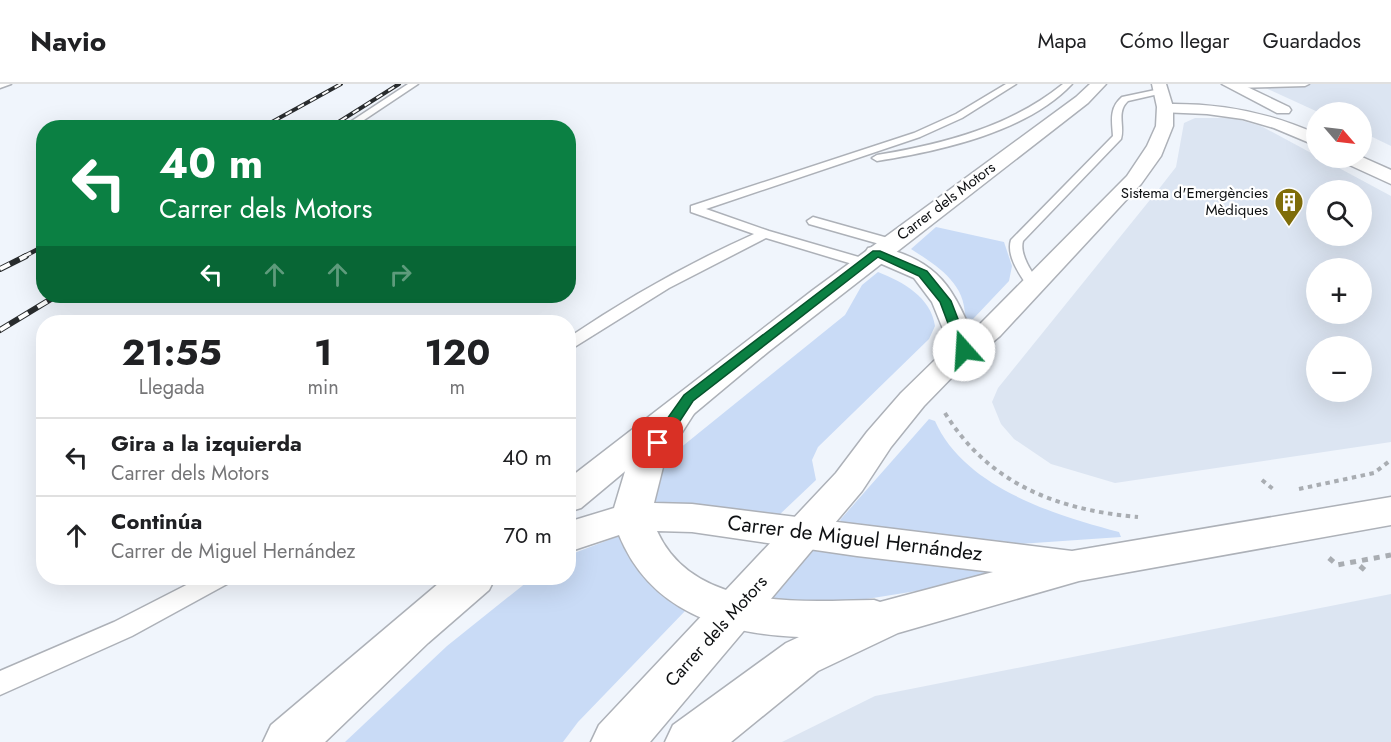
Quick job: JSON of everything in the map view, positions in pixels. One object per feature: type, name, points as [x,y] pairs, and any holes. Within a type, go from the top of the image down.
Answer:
[{"type":"street","name":"Carrer dels Motors","points":[[576,492],[689,398],[877,253],[1082,100],[1099,84]]},
{"type":"street","points":[[1232,85],[1306,121]]},
{"type":"street","name":"Carrer dels Motors","points":[[617,742],[805,533],[849,482],[874,444],[915,398],[964,350],[990,330],[1134,180],[1159,142],[1162,95]]},
{"type":"street","points":[[1162,95],[1209,109],[1282,124],[1306,136]]},
{"type":"street","points":[[1372,153],[1391,162]]},
{"type":"street","points":[[1370,168],[1391,178]]},
{"type":"street","points":[[877,253],[923,273],[945,301],[964,350]]},
{"type":"street","points":[[631,517],[647,458],[689,398]]},
{"type":"street","name":"Carrer de Miguel Hernández","points":[[691,742],[802,657],[887,618],[1079,565],[1391,511]]},
{"type":"street","name":"Carrer de Miguel Hernández","points":[[631,517],[650,557],[666,574],[693,595],[733,612],[794,619],[887,618]]},
{"type":"street","name":"Carrer de Miguel Hernández","points":[[576,534],[631,517],[692,518],[856,541],[1079,565]]},
{"type":"street","points":[[290,742],[412,630],[466,585]]},
{"type":"street","points":[[412,630],[483,585]]},
{"type":"lane","points":[[0,86],[7,84]]},
{"type":"lane","points":[[358,120],[414,84]]},
{"type":"lane","points":[[877,253],[765,234],[695,209],[780,179],[838,164],[917,135],[959,116],[1012,84]]},
{"type":"lane","points":[[838,164],[897,155],[992,128],[1037,106],[1068,84]]},
{"type":"lane","points":[[1232,85],[1305,84]]},
{"type":"lane","points":[[1034,285],[1025,272],[1015,247],[1017,240],[1118,137],[1116,110],[1120,103],[1125,99],[1162,95]]},
{"type":"lane","points":[[813,221],[877,253]]},
{"type":"lane","points":[[576,340],[723,252],[765,234]]},
{"type":"lane","points":[[0,682],[123,628],[206,585]]},
{"type":"path","points":[[940,408],[961,441],[982,461],[1006,477],[1059,501],[1086,510],[1113,515],[1143,516]]},
{"type":"path","points":[[1289,491],[1374,473],[1391,460]]},
{"type":"path","points":[[1262,480],[1273,489]]},
{"type":"path","points":[[1269,495],[1278,494]]},
{"type":"path","points":[[1331,559],[1337,565],[1391,555]]},
{"type":"path","points":[[1360,566],[1368,573]]},
{"type":"shaded area","points":[[1257,84],[1391,84],[1391,146],[1372,137],[1372,102],[1306,102],[1306,106]]},
{"type":"shaded area","points":[[1195,118],[1233,118],[1261,126],[1306,150],[1306,168],[1339,168],[1361,180],[1306,180],[1306,246],[1372,246],[1372,186],[1391,196],[1391,442],[1115,483],[1051,464],[1014,439],[1001,424],[992,402],[998,388],[1176,167],[1184,123]]},
{"type":"shaded area","points":[[936,227],[1004,242],[1012,266],[1009,281],[973,319],[965,318],[961,295],[948,277],[911,249]]},
{"type":"shaded area","points":[[878,272],[906,286],[922,299],[928,307],[935,326],[929,339],[818,447],[812,460],[816,480],[777,517],[652,506],[661,471],[674,453],[845,315],[862,285]]},
{"type":"shaded area","points":[[929,419],[935,421],[949,444],[967,464],[989,481],[1040,507],[1119,532],[1121,537],[1019,544],[844,525],[840,520]]},
{"type":"shaded area","points":[[619,536],[639,570],[654,587],[686,610],[578,722],[563,742],[345,742],[447,646],[523,585],[576,585],[576,552]]},
{"type":"shaded area","points":[[816,547],[1002,569],[1004,577],[829,605],[770,599]]},
{"type":"shaded area","points":[[1391,594],[1391,742],[782,742],[875,696]]},
{"type":"railway","points":[[276,120],[341,84]]},
{"type":"railway","points":[[342,120],[399,84]]},
{"type":"railway","points":[[23,257],[36,250]]},
{"type":"railway","points":[[0,269],[26,256]]},
{"type":"railway","points":[[0,330],[44,303]]},
{"type":"place","name":"Sistema d'Emergències Mèdiques","points":[[1289,228]]},
{"type":"route","points":[[658,443],[689,398],[877,253],[923,273],[945,301],[964,350]]}]
